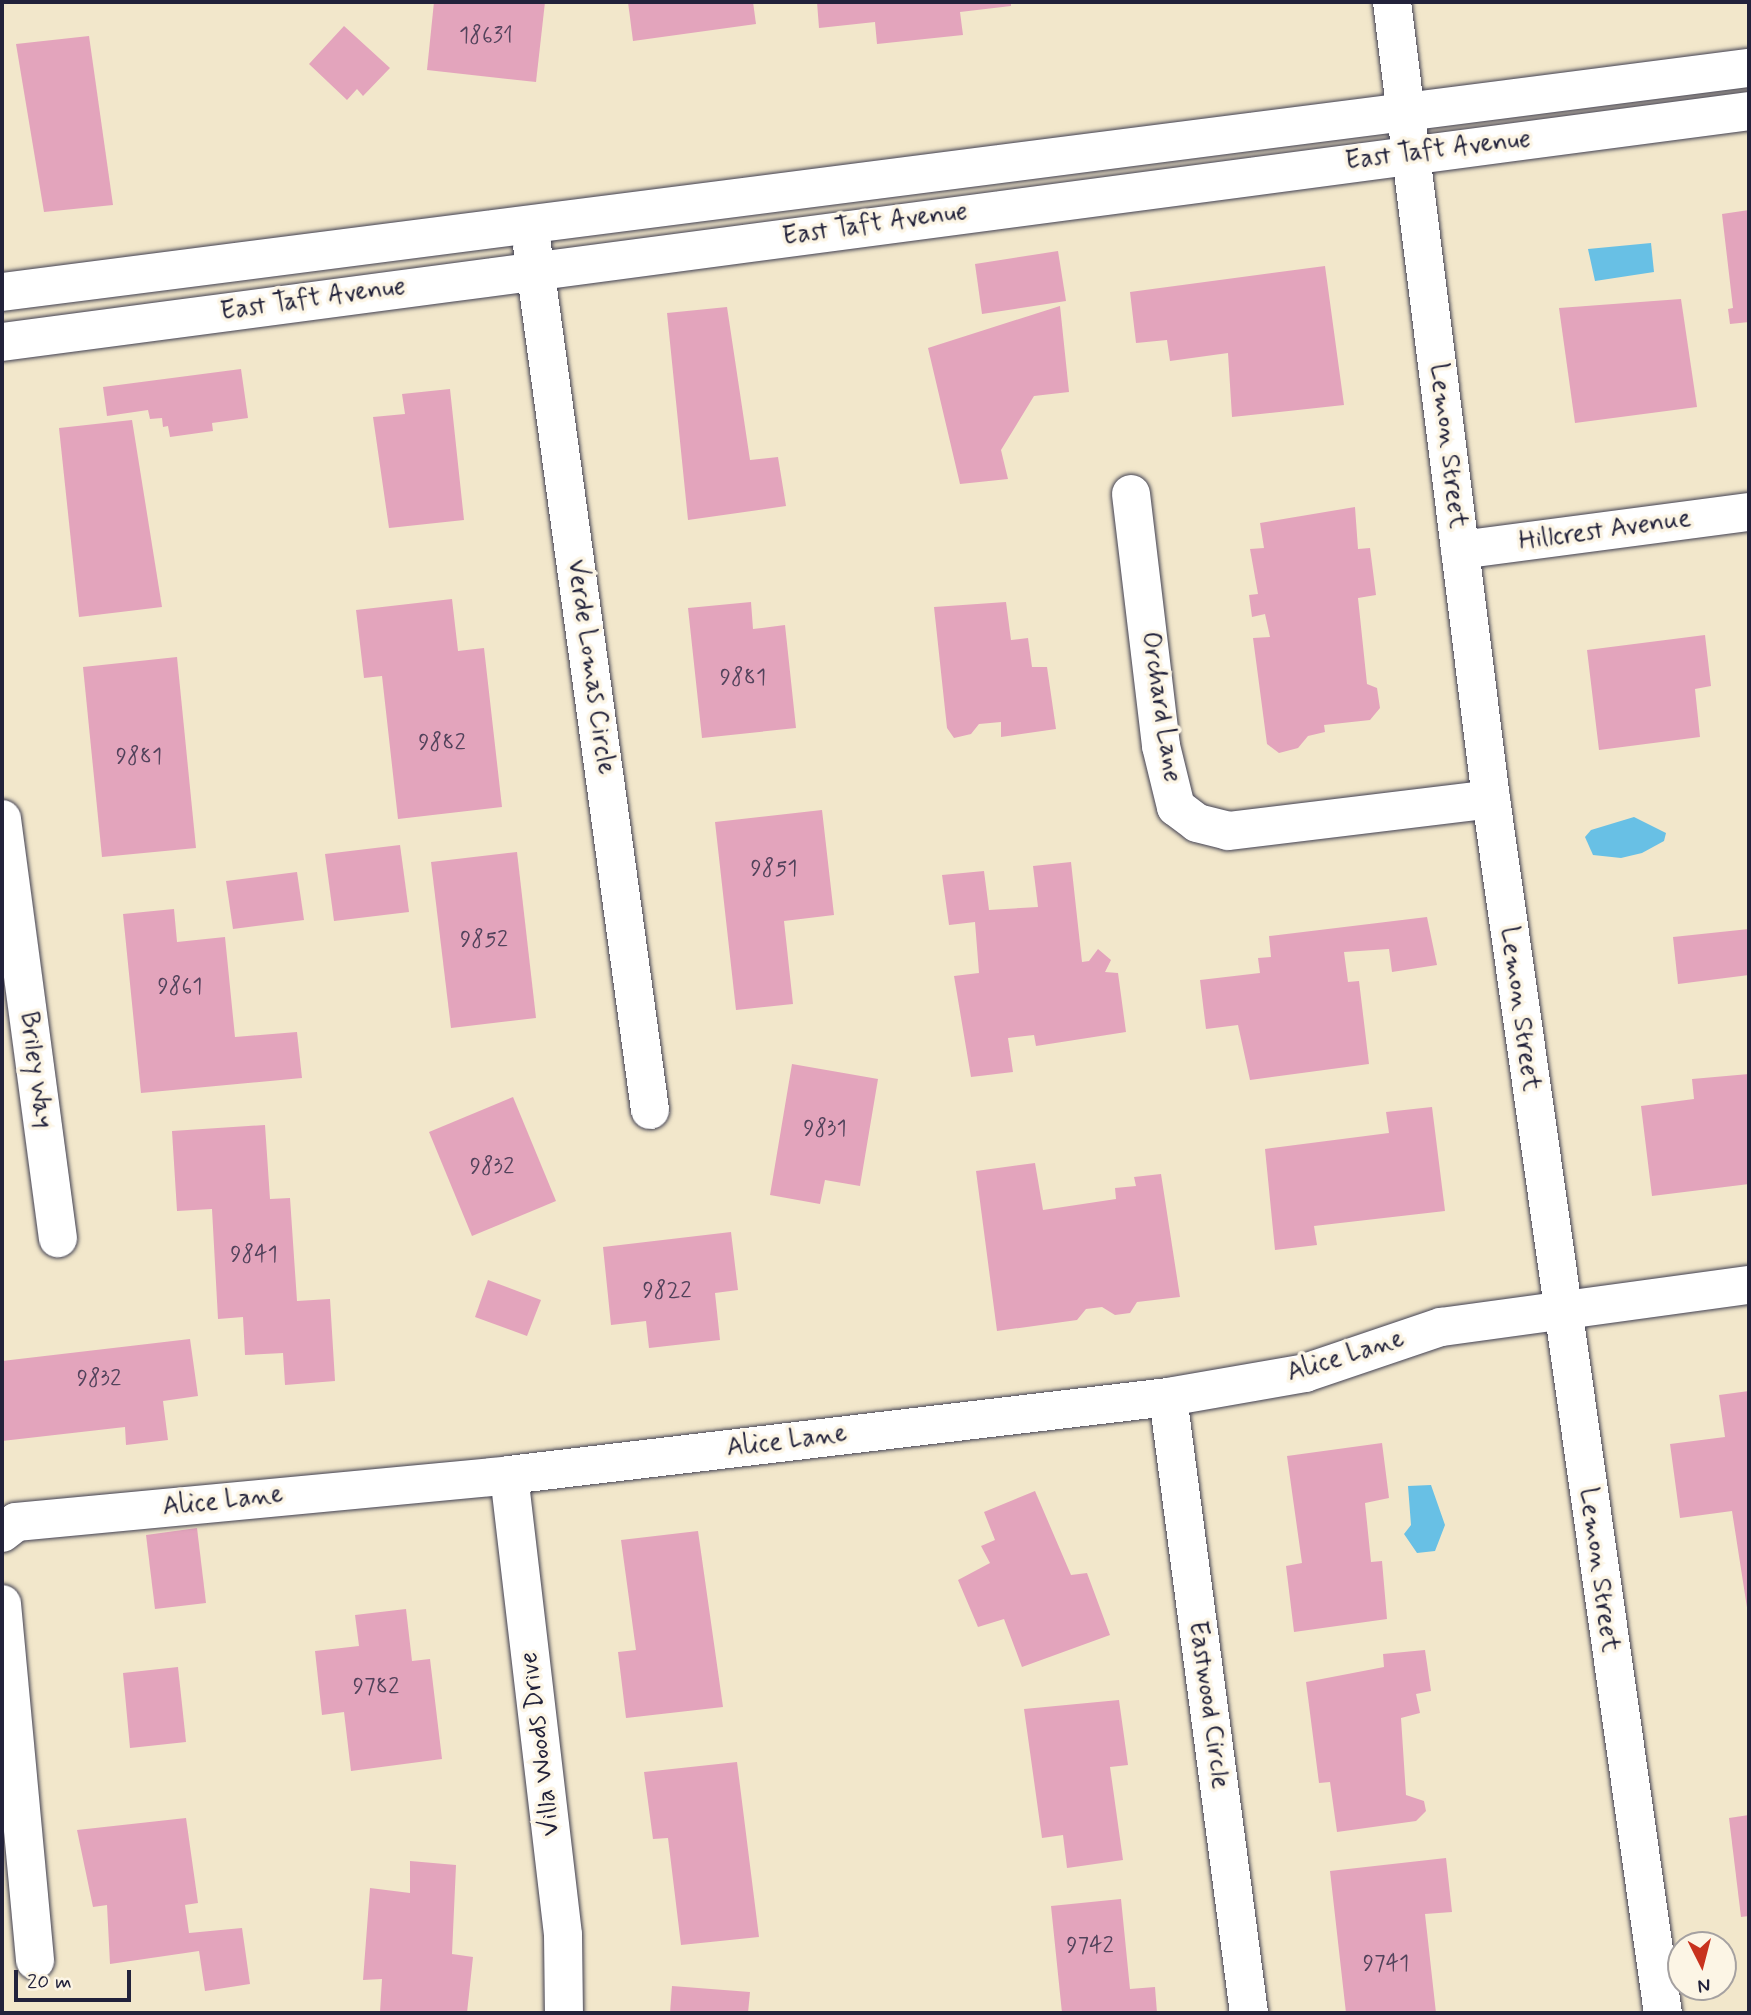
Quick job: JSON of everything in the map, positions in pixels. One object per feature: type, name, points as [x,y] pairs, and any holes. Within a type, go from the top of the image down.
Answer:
[{"type":"street","name":"Lemon Street","points":[[1392,2],[1490,799],[1662,2013]]},
{"type":"street","name":"East Taft Avenue","points":[[2,292],[1749,68]]},
{"type":"street","name":"East Taft Avenue","points":[[2,342],[1749,111]]},
{"type":"street","name":"Verde Lomas Circle","points":[[530,223],[649,1110]]},
{"type":"street","name":"Orchard Lane","points":[[1131,494],[1161,746],[1176,807],[1197,823],[1228,831],[1490,799]]},
{"type":"street","name":"Hillcrest Avenue","points":[[1460,550],[1749,512]]},
{"type":"street","name":"Briley Way","points":[[2,819],[58,1238]]},
{"type":"street","name":"Alice Lane","points":[[3,1531],[16,1522],[509,1475],[1168,1398],[1306,1373],[1441,1327],[1749,1285]]},
{"type":"street","name":"Eastwood Circle","points":[[1168,1398],[1249,2013]]},
{"type":"street","name":"Villa Woods Drive","points":[[509,1475],[563,1935],[564,2013]]},
{"type":"street","points":[[2,1604],[35,1960]]},
{"type":"water","points":[[1651,243],[1654,272],[1595,281],[1588,249]]},
{"type":"water","points":[[1634,817],[1666,833],[1664,841],[1642,853],[1621,858],[1593,855],[1585,837],[1591,830]]},
{"type":"water","points":[[1431,1485],[1445,1525],[1435,1551],[1417,1553],[1404,1534],[1411,1525],[1408,1486]]},
{"type":"building","points":[[434,2],[545,2],[536,82],[427,70]]},
{"type":"building","points":[[628,2],[753,2],[756,24],[633,41]]},
{"type":"building","points":[[817,2],[1011,2],[1011,6],[960,12],[963,35],[877,44],[875,22],[819,28]]},
{"type":"building","points":[[344,26],[390,68],[363,96],[357,89],[347,100],[309,64]]},
{"type":"building","points":[[89,36],[113,205],[44,212],[16,44]]},
{"type":"building","points":[[1749,210],[1749,322],[1730,324],[1728,309],[1733,308],[1722,214]]},
{"type":"building","points":[[1058,251],[1066,301],[982,314],[975,264]]},
{"type":"building","points":[[1325,266],[1344,405],[1232,417],[1228,353],[1170,361],[1167,340],[1136,343],[1130,292]]},
{"type":"building","points":[[1681,299],[1697,407],[1575,423],[1559,308]]},
{"type":"building","points":[[1060,306],[1069,392],[1034,396],[1001,450],[1008,479],[960,484],[928,348]]},
{"type":"building","points":[[727,307],[750,460],[778,457],[786,506],[688,520],[667,313]]},
{"type":"building","points":[[241,369],[248,418],[212,423],[213,431],[170,437],[168,426],[163,427],[162,418],[150,419],[148,410],[107,416],[103,387]]},
{"type":"building","points":[[450,389],[464,520],[389,528],[373,417],[405,414],[402,394]]},
{"type":"building","points":[[132,420],[162,607],[79,617],[59,428]]},
{"type":"building","points":[[1355,507],[1358,549],[1370,548],[1376,595],[1358,598],[1367,684],[1377,688],[1380,708],[1370,720],[1324,725],[1325,732],[1308,736],[1298,748],[1279,753],[1267,744],[1253,638],[1270,637],[1265,614],[1252,617],[1249,595],[1258,594],[1250,549],[1264,548],[1260,523]]},
{"type":"building","points":[[452,599],[458,651],[484,648],[502,807],[398,819],[382,676],[364,678],[356,610]]},
{"type":"building","points":[[751,602],[753,629],[785,625],[796,728],[702,738],[688,608]]},
{"type":"building","points":[[1006,602],[1011,640],[1028,638],[1032,667],[1047,667],[1056,729],[1001,737],[1001,722],[979,724],[971,734],[954,738],[947,728],[934,607]]},
{"type":"building","points":[[1705,635],[1711,686],[1695,689],[1700,737],[1599,750],[1587,650]]},
{"type":"building","points":[[177,657],[196,848],[102,857],[83,667]]},
{"type":"building","points":[[822,810],[834,915],[784,921],[793,1004],[736,1010],[715,822]]},
{"type":"building","points":[[400,845],[409,912],[334,921],[325,854]]},
{"type":"building","points":[[517,852],[536,1018],[451,1028],[431,862]]},
{"type":"building","points":[[1071,862],[1082,962],[1089,961],[1098,949],[1111,960],[1105,972],[1118,973],[1126,1032],[1036,1046],[1034,1035],[1008,1038],[1013,1072],[971,1077],[954,976],[979,973],[975,922],[949,925],[942,875],[984,871],[989,910],[1038,907],[1033,866]]},
{"type":"building","points":[[297,872],[304,920],[233,929],[226,881]]},
{"type":"building","points":[[174,909],[177,942],[225,937],[235,1037],[297,1032],[302,1078],[141,1093],[123,914]]},
{"type":"building","points":[[1427,917],[1437,965],[1392,972],[1389,949],[1344,952],[1348,982],[1359,981],[1369,1064],[1250,1080],[1238,1025],[1206,1029],[1200,980],[1260,973],[1258,958],[1271,957],[1269,936]]},
{"type":"building","points":[[1749,929],[1749,975],[1678,984],[1673,937]]},
{"type":"building","points":[[792,1064],[878,1079],[860,1186],[825,1180],[820,1204],[770,1195]]},
{"type":"building","points":[[1749,1074],[1749,1184],[1652,1196],[1641,1106],[1694,1099],[1692,1079]]},
{"type":"building","points":[[513,1097],[556,1201],[472,1236],[429,1132]]},
{"type":"building","points":[[1432,1107],[1445,1211],[1314,1226],[1317,1245],[1275,1250],[1265,1149],[1389,1133],[1386,1112]]},
{"type":"building","points":[[265,1125],[270,1199],[290,1198],[297,1301],[330,1299],[335,1381],[285,1385],[283,1353],[245,1355],[243,1317],[218,1319],[212,1209],[177,1211],[172,1131]]},
{"type":"building","points":[[1035,1163],[1043,1210],[1116,1199],[1115,1188],[1136,1186],[1134,1177],[1161,1174],[1180,1297],[1137,1302],[1130,1313],[1115,1315],[1102,1307],[1086,1309],[1077,1320],[997,1331],[976,1171]]},
{"type":"building","points":[[731,1232],[738,1290],[715,1293],[720,1340],[649,1348],[646,1321],[611,1325],[603,1247]]},
{"type":"building","points":[[488,1280],[541,1300],[527,1336],[475,1317]]},
{"type":"building","points":[[190,1339],[198,1396],[163,1401],[168,1440],[126,1445],[125,1427],[2,1441],[2,1361]]},
{"type":"building","points":[[1749,1391],[1748,1614],[1732,1511],[1680,1518],[1670,1444],[1725,1437],[1719,1395]]},
{"type":"building","points":[[1382,1443],[1389,1498],[1365,1503],[1371,1562],[1382,1561],[1387,1619],[1294,1632],[1286,1566],[1302,1563],[1287,1456]]},
{"type":"building","points":[[1035,1491],[1071,1575],[1087,1573],[1110,1635],[1022,1667],[1004,1619],[978,1627],[958,1580],[990,1563],[981,1546],[995,1540],[984,1512]]},
{"type":"building","points":[[197,1528],[206,1603],[155,1609],[146,1535]]},
{"type":"building","points":[[698,1531],[723,1707],[626,1718],[618,1652],[636,1650],[621,1540]]},
{"type":"building","points":[[406,1609],[412,1661],[430,1659],[442,1759],[351,1771],[344,1712],[322,1715],[315,1651],[359,1646],[355,1615]]},
{"type":"building","points":[[1425,1650],[1431,1691],[1416,1694],[1420,1713],[1401,1718],[1406,1795],[1424,1801],[1426,1811],[1416,1821],[1337,1832],[1330,1782],[1319,1783],[1306,1682],[1384,1667],[1383,1654]]},
{"type":"building","points":[[178,1667],[186,1742],[130,1748],[123,1673]]},
{"type":"building","points":[[1119,1700],[1128,1765],[1110,1767],[1123,1860],[1067,1868],[1063,1835],[1042,1838],[1024,1709]]},
{"type":"building","points":[[737,1762],[759,1937],[681,1945],[668,1838],[653,1839],[644,1772]]},
{"type":"building","points":[[1749,1815],[1749,1916],[1741,1917],[1729,1818]]},
{"type":"building","points":[[186,1818],[198,1903],[185,1905],[189,1933],[242,1928],[250,1984],[205,1991],[199,1951],[110,1964],[107,1905],[93,1907],[77,1830]]},
{"type":"building","points":[[1446,1858],[1452,1912],[1425,1914],[1436,2013],[1346,2013],[1330,1871]]},
{"type":"building","points":[[410,1861],[456,1865],[452,1954],[473,1957],[467,2013],[380,2012],[382,1979],[363,1980],[370,1888],[410,1893]]},
{"type":"building","points":[[1121,1899],[1130,1989],[1155,1987],[1157,2013],[1062,2013],[1051,1906]]},
{"type":"building","points":[[672,1986],[750,1992],[748,2013],[670,2013]]}]
